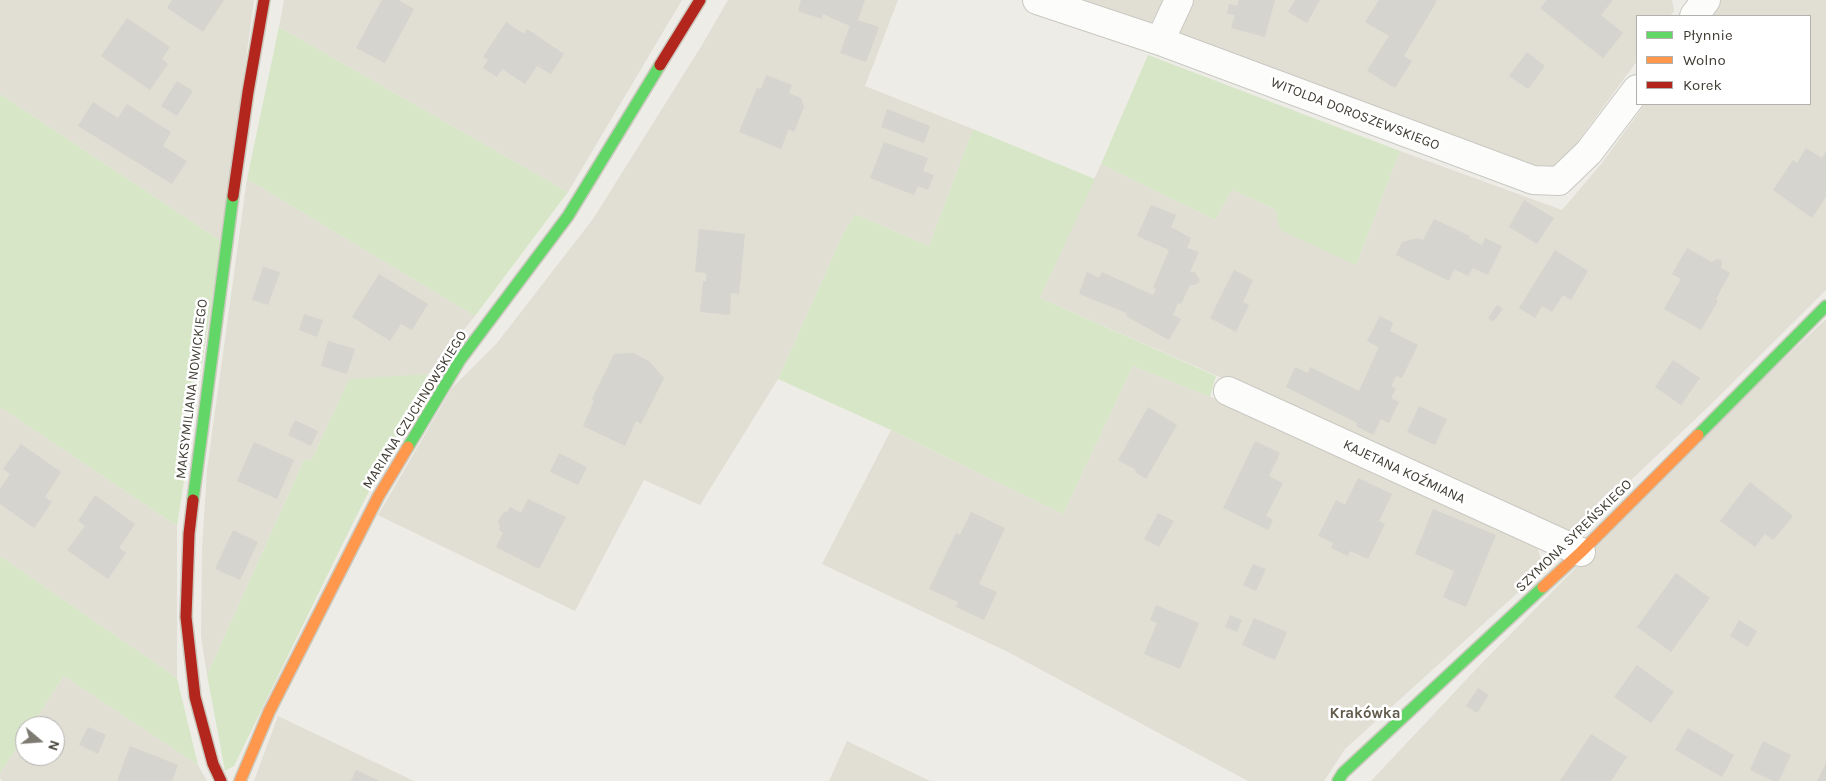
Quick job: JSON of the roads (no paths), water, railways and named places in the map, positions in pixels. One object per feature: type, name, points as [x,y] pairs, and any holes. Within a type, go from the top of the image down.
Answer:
[{"type":"street","name":"MAKSYMILIANA NOWICKIEGO","points":[[220,781],[213,764],[195,697],[186,617],[189,534],[230,219],[248,92],[264,0]]},
{"type":"street","name":"MARIANA CZUCHNOWSKIEGO","points":[[240,781],[269,712],[378,497],[460,360],[568,216],[700,0]]},
{"type":"street","name":"WITOLDA DOROSZEWSKIEGO","points":[[1037,0],[1160,41],[1533,180],[1559,181],[1589,152],[1636,90]]},
{"type":"street","points":[[1160,41],[1179,0]]},
{"type":"street","name":"SZYMONA SYREŃSKIEGO","points":[[1338,781],[1342,773],[1581,552],[1826,306]]},
{"type":"street","name":"KAJETANA KOŹMIANA","points":[[1228,391],[1581,552]]},
{"type":"district","name":"Krakówka","points":[[1365,714]]}]
